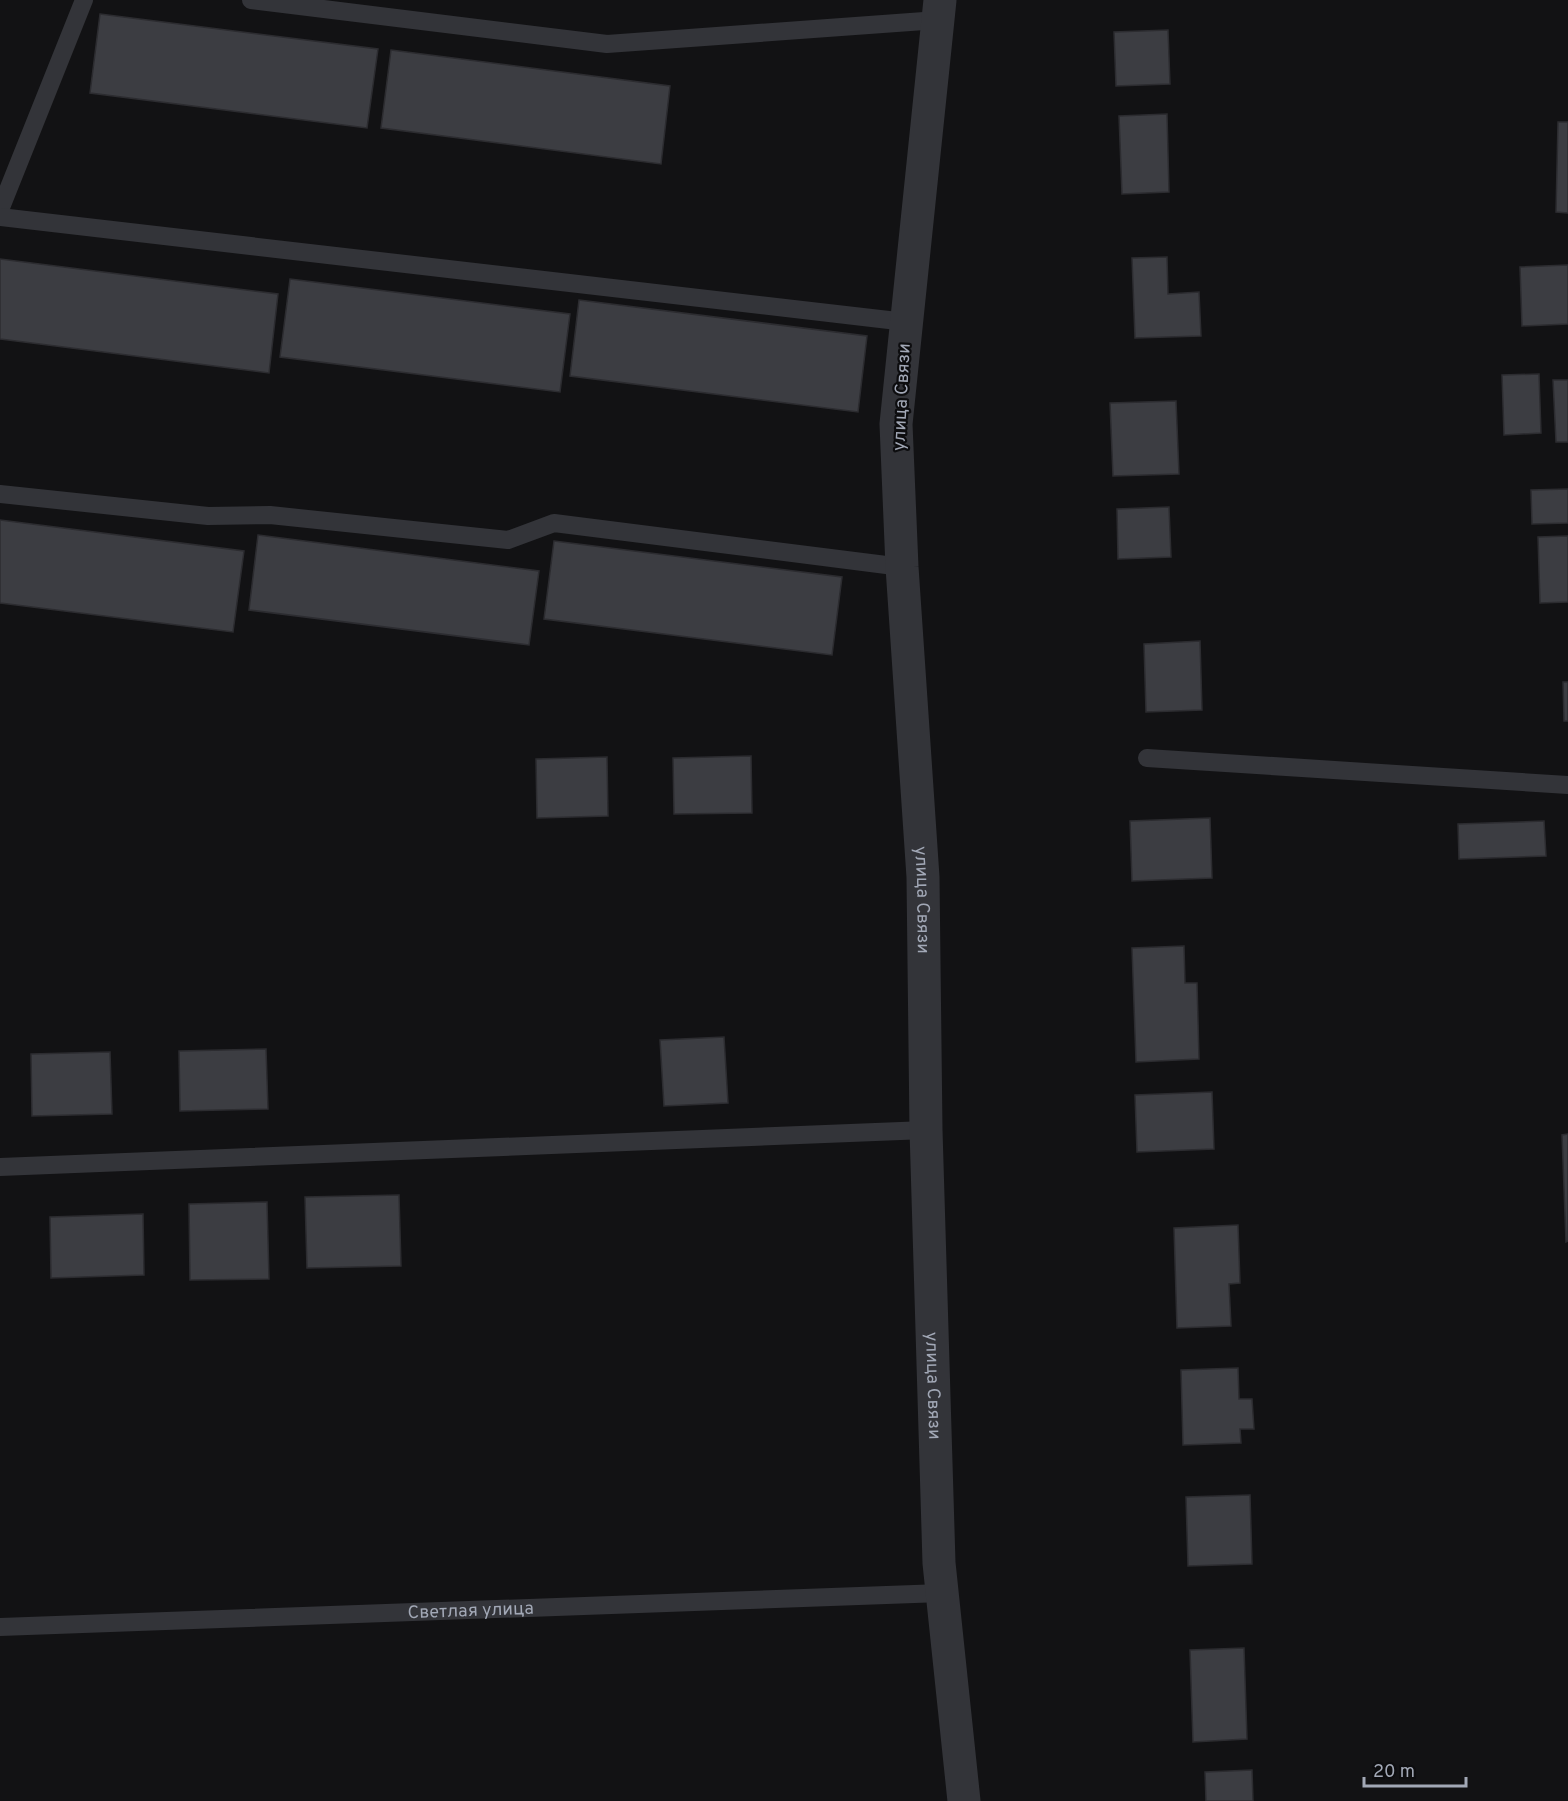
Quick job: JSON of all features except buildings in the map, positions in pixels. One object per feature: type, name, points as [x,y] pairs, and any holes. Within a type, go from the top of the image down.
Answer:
[{"type":"street","name":"улица Связи","points":[[939,10],[896,424],[902,567],[922,877],[926,1130],[939,1551],[964,1801]]},
{"type":"lane","points":[[0,210],[84,0]]},
{"type":"lane","points":[[251,0],[607,44],[939,10]]},
{"type":"lane","points":[[0,217],[906,322]]},
{"type":"lane","points":[[0,495],[208,516],[270,515],[508,540],[554,523],[902,567]]},
{"type":"lane","points":[[1147,758],[1568,785]]},
{"type":"lane","points":[[0,1167],[926,1130]]},
{"type":"lane","name":"Светлая улица","points":[[0,1627],[942,1593]]}]
